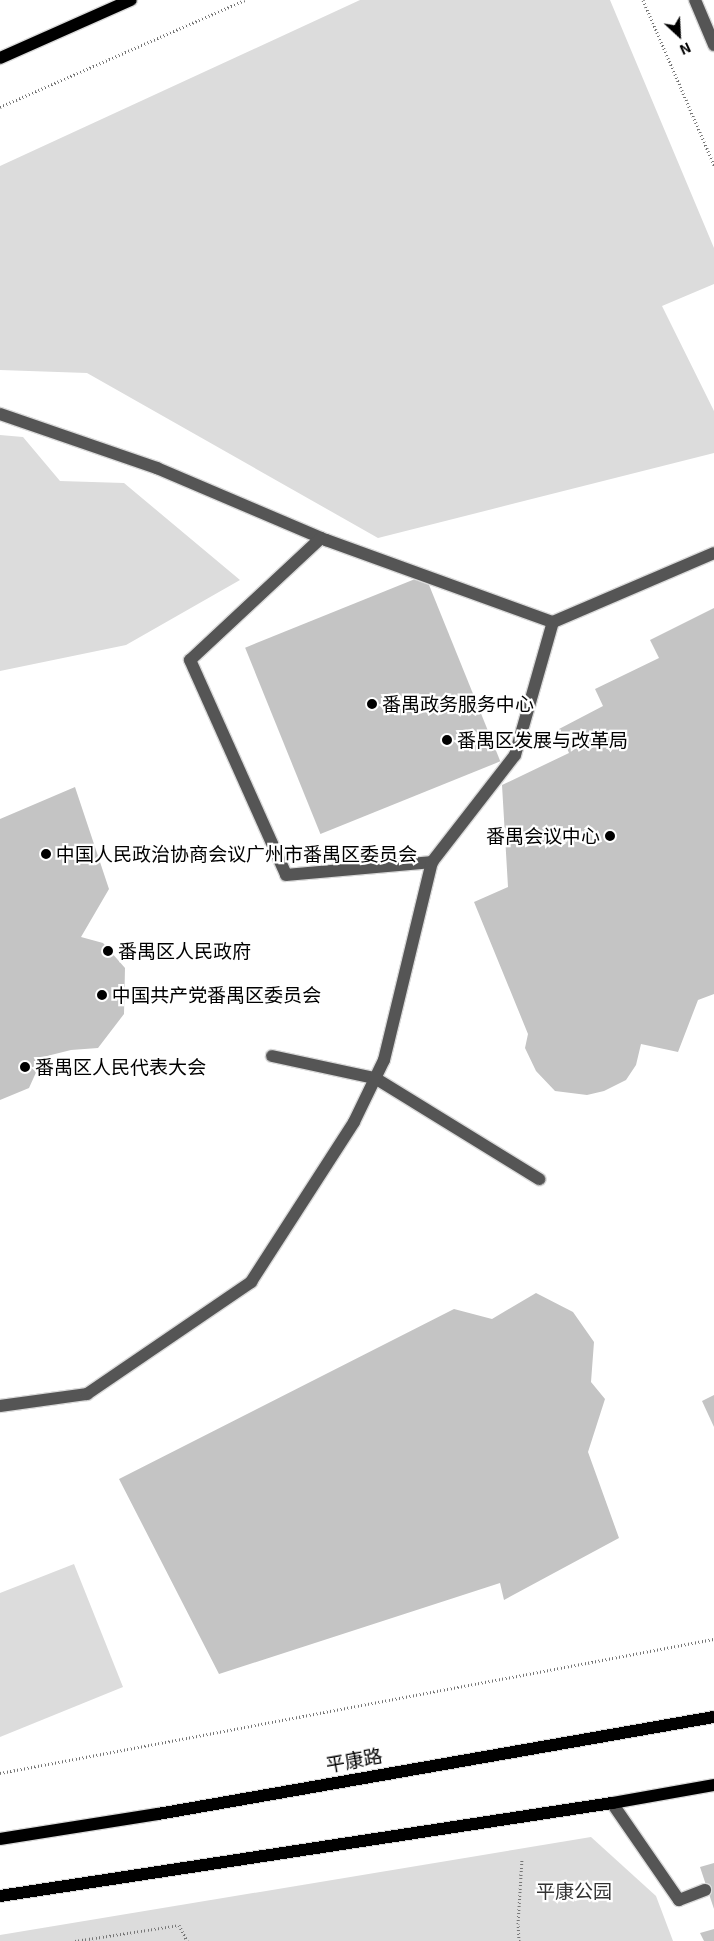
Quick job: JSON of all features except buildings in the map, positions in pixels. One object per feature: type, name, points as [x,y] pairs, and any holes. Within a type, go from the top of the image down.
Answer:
[{"type":"main road","points":[[0,58],[131,0]]},
{"type":"main road","name":"平康路","points":[[0,1839],[158,1814],[714,1716]]},
{"type":"main road","points":[[0,1896],[612,1803],[714,1785]]},
{"type":"street","points":[[695,0],[714,45]]},
{"type":"street","points":[[0,414],[157,468],[321,538],[553,622],[714,553]]},
{"type":"street","points":[[321,538],[190,660],[286,875],[432,862]]},
{"type":"street","points":[[0,1406],[87,1394],[251,1282],[354,1122],[384,1060],[432,862],[515,755],[553,622]]},
{"type":"street","points":[[272,1056],[375,1078],[539,1179]]},
{"type":"street","points":[[612,1803],[679,1900],[705,1890]]},
{"type":"path","points":[[0,107],[245,0]]},
{"type":"path","points":[[643,0],[714,164]]},
{"type":"path","points":[[0,1773],[714,1639]]},
{"type":"path","points":[[519,1941],[518,1924],[522,1859]]},
{"type":"path","points":[[75,1941],[179,1925],[186,1941]]},
{"type":"green space","points":[[360,0],[610,0],[714,248],[714,284],[662,306],[714,411],[714,453],[378,538],[87,373],[0,370],[0,166]]},
{"type":"green space","points":[[0,435],[23,437],[60,481],[124,483],[240,580],[126,645],[0,671]]},
{"type":"green space","points":[[74,1564],[123,1687],[0,1737],[0,1593]]},
{"type":"green space","name":"平康公园","points":[[591,1837],[656,1896],[673,1941],[0,1941],[0,1935]]},
{"type":"place","name":"番禺政务服务中心","points":[[372,704]]},
{"type":"place","name":"番禺区发展与改革局","points":[[447,740]]},
{"type":"place","name":"番禺会议中心","points":[[610,836]]},
{"type":"place","name":"中国人民政治协商会议广州市番禺区委员会","points":[[46,854]]},
{"type":"place","name":"番禺区人民政府","points":[[108,951]]},
{"type":"place","name":"中国共产党番禺区委员会","points":[[102,995]]},
{"type":"place","name":"番禺区人民代表大会","points":[[25,1067]]}]
